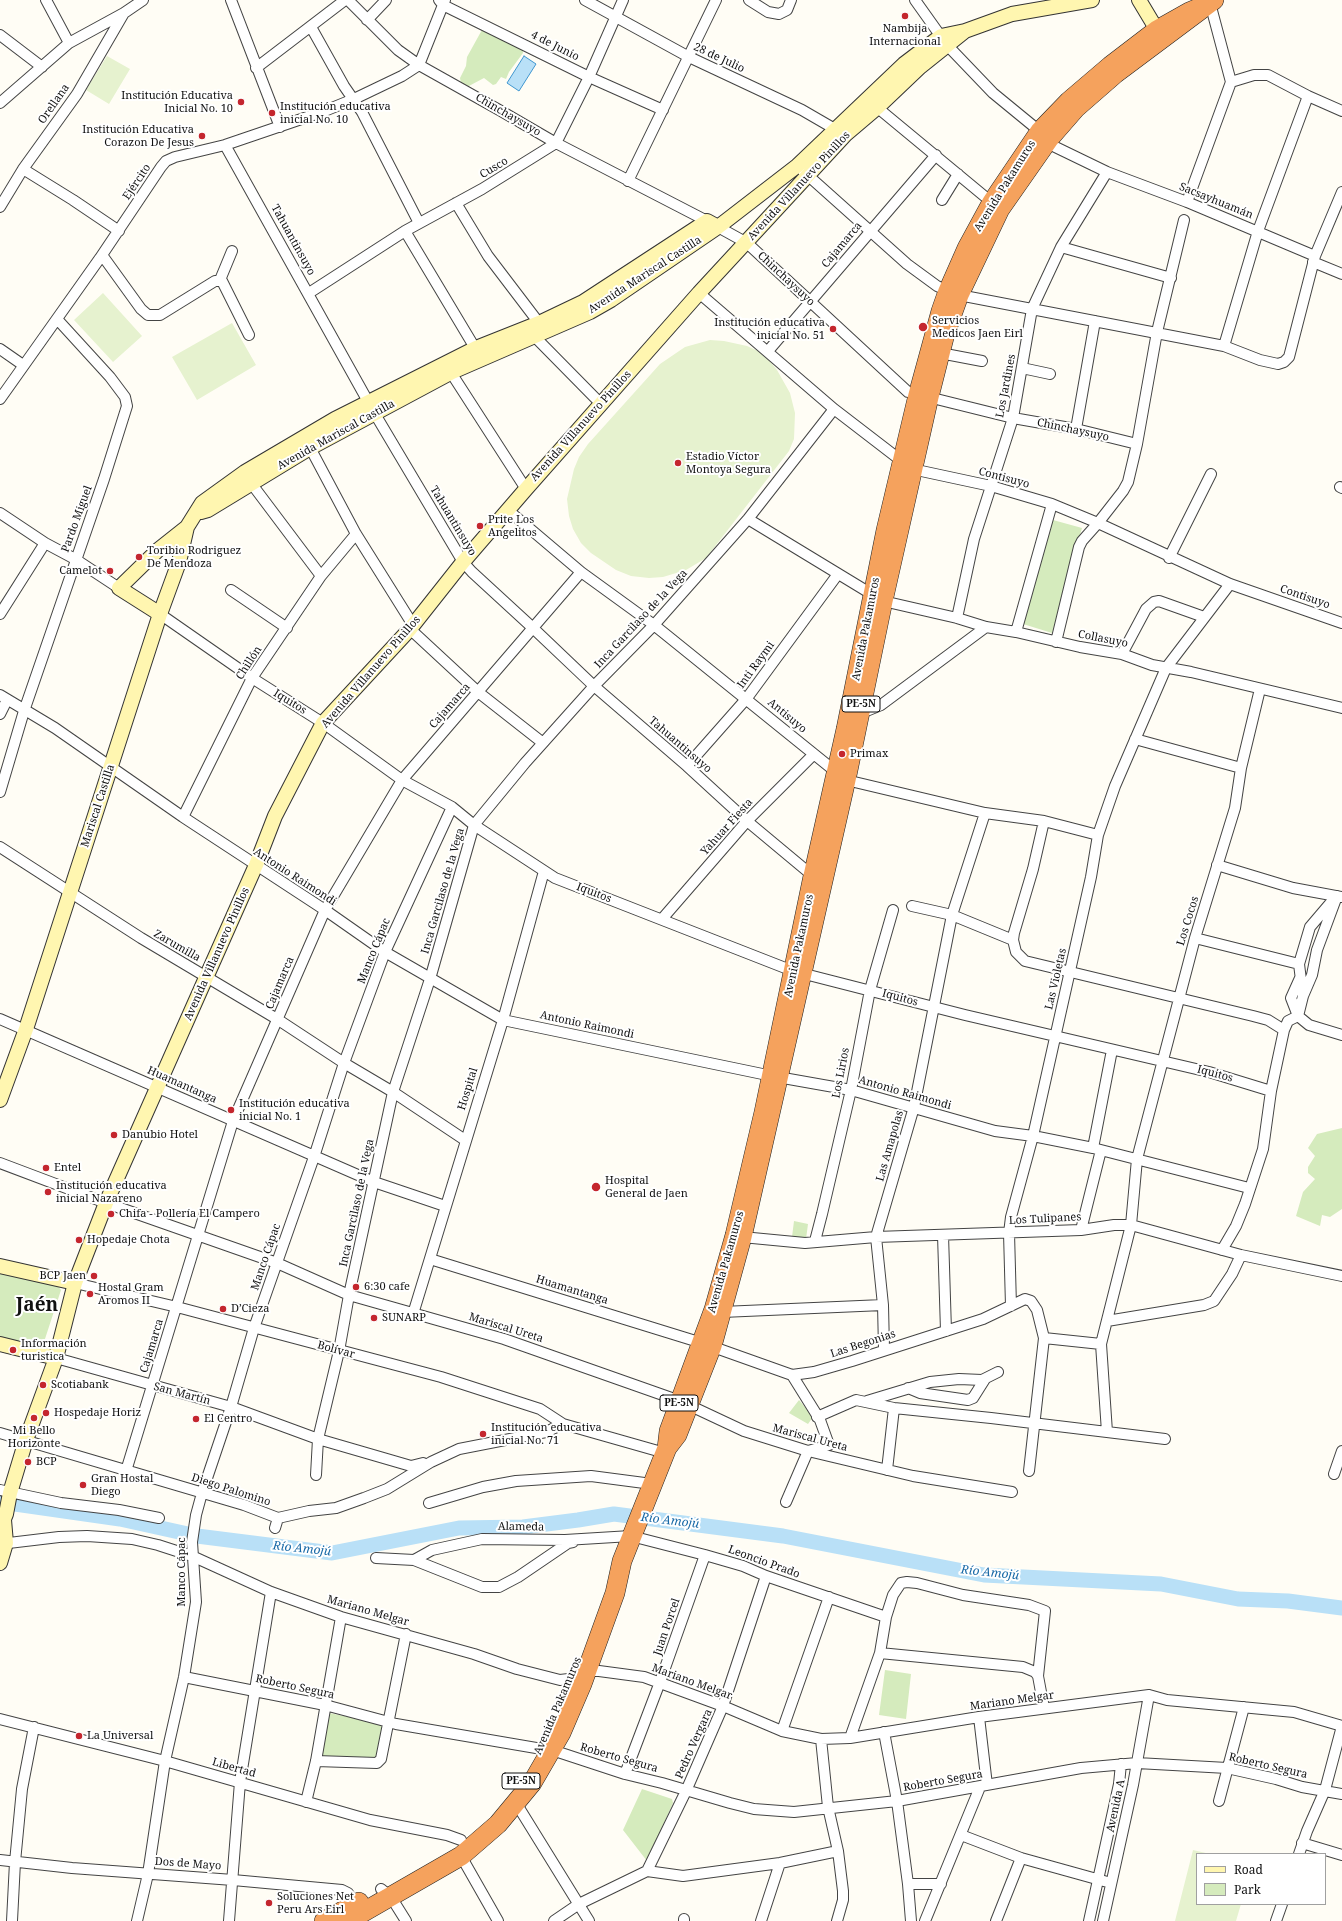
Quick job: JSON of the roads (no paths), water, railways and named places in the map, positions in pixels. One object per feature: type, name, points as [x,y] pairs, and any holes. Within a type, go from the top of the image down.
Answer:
[{"type":"highway","name":"Avenida Pakamuros","points":[[633,1532],[666,1450],[677,1434],[684,1403],[722,1312],[742,1237],[798,972],[842,776],[878,598],[941,312],[953,293],[996,205],[1044,137],[1160,34],[1212,1]]},
{"type":"highway","name":"Avenida Pakamuros","points":[[923,396],[940,354],[953,293]]},
{"type":"highway","name":"Avenida Pakamuros","points":[[798,972],[813,876],[859,714],[878,598]]},
{"type":"highway","name":"Avenida Pakamuros","points":[[707,1345],[776,1077]]},
{"type":"highway","name":"PE-5N","points":[[324,1921],[354,1914],[461,1848],[483,1838],[516,1803],[532,1783],[615,1593],[622,1561],[633,1532]]},
{"type":"highway","name":"Avenida Pakamuros","points":[[461,1848],[510,1796],[547,1750]]},
{"type":"street","points":[[46,0],[69,43]]},
{"type":"street","points":[[0,103],[69,43],[124,13],[143,0]]},
{"type":"street","points":[[231,0],[280,127]]},
{"type":"street","points":[[256,68],[345,0]]},
{"type":"street","name":"Chinchaysuyo","points":[[348,0],[398,50],[418,65],[628,182],[747,243],[908,392],[1013,418],[1137,444]]},
{"type":"street","points":[[367,20],[386,0]]},
{"type":"street","name":"28 de Julio","points":[[584,0],[688,57],[802,110],[840,132]]},
{"type":"street","name":"Cusco","points":[[308,293],[405,231],[528,162],[556,143],[590,77],[623,0]]},
{"type":"street","points":[[628,182],[716,0]]},
{"type":"street","points":[[750,0],[768,12],[780,14],[787,10],[791,0]]},
{"type":"street","name":"Sacsayhuamán","points":[[915,0],[944,40],[992,93],[1044,137],[1107,172],[1258,231],[1342,274]]},
{"type":"street","points":[[1051,3],[1092,0]]},
{"type":"street","points":[[1139,0],[1160,34]]},
{"type":"street","points":[[1187,202],[1232,82],[1212,1]]},
{"type":"street","points":[[418,65],[442,2]]},
{"type":"street","name":"4 de Junio","points":[[442,2],[590,77],[663,110]]},
{"type":"street","name":"Avenida Mariscal Castilla","points":[[478,354],[535,337],[590,312],[712,224],[797,166],[840,132],[873,103],[904,64],[944,40],[965,31],[1012,14],[1051,3]]},
{"type":"street","name":"Orellana","points":[[0,207],[23,169],[77,94],[124,13]]},
{"type":"street","points":[[311,27],[344,86],[354,99],[419,223]]},
{"type":"street","points":[[0,35],[42,67]]},
{"type":"street","name":"Ejército","points":[[0,398],[119,231],[140,197],[166,161],[175,157],[226,145],[280,127],[354,99],[402,76],[418,65]]},
{"type":"street","points":[[1232,82],[1254,75],[1268,75],[1308,96],[1342,111]]},
{"type":"street","points":[[1224,346],[1258,231],[1308,96]]},
{"type":"street","points":[[873,103],[996,205]]},
{"type":"street","name":"Avenida Villanuevo Pinillos","points":[[3,1544],[3,1521],[6,1494],[56,1358],[75,1283],[106,1204],[256,866],[276,816],[323,723],[411,627],[463,562],[509,511],[526,488],[699,293],[808,176],[840,132]]},
{"type":"street","name":"Tahuantinsuyo","points":[[226,145],[372,408],[463,562],[594,686],[687,766],[747,821],[813,876]]},
{"type":"street","name":"Cajamarca","points":[[768,351],[870,230],[936,155]]},
{"type":"street","points":[[797,166],[907,264],[937,286],[953,293],[1224,346],[1260,360],[1278,364],[1284,362],[1288,357],[1314,259],[1342,192]]},
{"type":"street","points":[[23,169],[119,231]]},
{"type":"street","name":"Los Jardines","points":[[957,618],[974,538],[1013,418],[1032,309],[1061,247],[1107,172]]},
{"type":"street","points":[[942,200],[958,174]]},
{"type":"street","points":[[456,203],[488,256],[539,323],[535,337],[601,404]]},
{"type":"street","points":[[1056,642],[1078,547],[1126,486],[1137,444],[1158,332],[1184,220]]},
{"type":"street","name":"Avenida Mariscal Castilla","points":[[195,514],[202,503],[307,442],[449,368],[583,302],[712,224]]},
{"type":"street","points":[[405,231],[478,354]]},
{"type":"street","points":[[1061,247],[1171,278]]},
{"type":"street","points":[[102,255],[137,304],[148,315],[160,314],[220,280],[232,251]]},
{"type":"street","points":[[220,280],[223,283],[249,335]]},
{"type":"street","name":"Contisuyo","points":[[699,293],[834,409],[907,465],[991,486],[1052,504],[1098,523],[1170,558],[1230,584],[1342,623]]},
{"type":"street","name":"Pardo Miguel","points":[[0,792],[24,711],[75,559],[104,480],[127,406],[125,397],[110,377],[57,319]]},
{"type":"street","points":[[1076,430],[1095,321]]},
{"type":"street","points":[[0,349],[23,365]]},
{"type":"street","points":[[940,354],[982,361]]},
{"type":"street","points":[[449,368],[526,488]]},
{"type":"street","points":[[1022,368],[1050,374]]},
{"type":"street","name":"Inca Garcilaso de la Vega","points":[[316,1475],[318,1439],[339,1351],[349,1295],[394,1092],[430,979],[474,825],[594,686],[654,625],[748,519],[834,409]]},
{"type":"street","points":[[307,442],[356,534],[411,627],[478,692],[543,744]]},
{"type":"street","points":[[1170,558],[1211,474]]},
{"type":"street","points":[[247,478],[322,576]]},
{"type":"street","points":[[1016,632],[1052,504]]},
{"type":"street","name":"Antisuyo","points":[[509,511],[581,572],[654,625],[747,698],[842,776],[985,813],[1044,821],[1098,835]]},
{"type":"street","name":"Iquitos","points":[[0,513],[45,543],[75,559],[160,614],[252,678],[323,723],[402,780],[452,807],[474,825],[555,878],[798,972],[1112,1050],[1163,1060],[1271,1091]]},
{"type":"street","name":"Mariscal Castilla","points":[[0,1100],[26,1029],[69,891],[160,614],[179,562],[187,527],[195,514]]},
{"type":"street","name":"Collasuyo","points":[[748,519],[878,598],[986,627],[1122,654],[1152,665],[1229,680],[1260,689],[1342,708]]},
{"type":"street","points":[[119,588],[158,550],[187,527]]},
{"type":"street","name":"Chillón","points":[[183,817],[252,678],[322,576],[356,534]]},
{"type":"street","points":[[0,614],[45,543]]},
{"type":"street","name":"Cajamarca","points":[[126,1471],[233,1121],[325,910],[402,780],[534,629],[581,572]]},
{"type":"street","name":"Inti Raymi","points":[[687,766],[747,698],[838,574]]},
{"type":"street","name":"Las Violetas","points":[[1011,1306],[1009,1233],[1033,1136],[1070,973],[1091,877],[1098,835],[1115,786],[1166,668],[1230,584]]},
{"type":"street","points":[[231,590],[287,628]]},
{"type":"street","points":[[1122,654],[1146,609],[1154,602],[1159,601],[1204,617]]},
{"type":"street","points":[[859,714],[881,704],[986,627]]},
{"type":"street","name":"Los Cocos","points":[[1131,1225],[1137,1159],[1178,997],[1235,808],[1241,768],[1260,689]]},
{"type":"street","points":[[0,714],[3,698]]},
{"type":"street","name":"Antonio Raimondi","points":[[3,698],[55,728],[183,817],[325,910],[384,952],[503,1020],[776,1077],[850,1090],[914,1107],[995,1132],[1033,1136],[1097,1149],[1250,1188]]},
{"type":"street","points":[[1135,739],[1241,768]]},
{"type":"street","name":"Yahuar Fiesta","points":[[662,919],[747,821],[814,754]]},
{"type":"street","name":"Manco Cápac","points":[[137,1921],[148,1874],[165,1761],[184,1677],[196,1602],[196,1580],[192,1556],[192,1542],[196,1515],[202,1493],[231,1407],[254,1328],[314,1157],[344,1063],[384,952],[452,807]]},
{"type":"street","name":"Las Amapolas","points":[[884,1349],[883,1305],[876,1237],[914,1107],[952,915],[985,813]]},
{"type":"street","points":[[1044,821],[1033,869],[1013,940],[1016,952],[1025,961],[1268,1020],[1284,1030]]},
{"type":"street","name":"Zarumilla","points":[[0,847],[141,938],[277,1019],[344,1063],[394,1092],[465,1140]]},
{"type":"street","points":[[1217,865],[1293,888],[1340,896]]},
{"type":"street","name":"Hospital","points":[[413,1314],[445,1206],[457,1172],[465,1140],[503,1020],[544,871]]},
{"type":"street","points":[[1303,996],[1298,964],[1310,927],[1340,896]]},
{"type":"street","points":[[1222,1250],[1236,1226],[1263,1149],[1271,1091],[1284,1030],[1288,1021],[1298,1016],[1303,996],[1312,975],[1317,950],[1340,896]]},
{"type":"street","points":[[912,906],[952,915],[1013,940]]},
{"type":"street","name":"Los Lirios","points":[[815,1241],[850,1090],[870,990],[893,910]]},
{"type":"street","points":[[1195,938],[1298,964]]},
{"type":"street","points":[[1300,978],[1291,998],[1298,1016],[1309,1025],[1342,1035]]},
{"type":"street","name":"Huamantanga","points":[[0,1019],[26,1029],[314,1157],[374,1182],[445,1206]]},
{"type":"street","points":[[1081,1230],[1097,1149],[1112,1050]]},
{"type":"street","name":"Mariscal Ureta","points":[[0,1163],[106,1204],[277,1263],[349,1295],[504,1339],[684,1403],[744,1431],[808,1452],[913,1476],[1012,1492]]},
{"type":"street","name":"Los Tulipanes","points":[[742,1237],[804,1243],[876,1237],[1081,1230],[1114,1225],[1131,1225],[1241,1255],[1342,1276]]},
{"type":"street","points":[[1107,1432],[1101,1344],[1131,1225]]},
{"type":"street","points":[[943,1235],[946,1331]]},
{"type":"street","points":[[1107,1321],[1204,1305],[1214,1301],[1229,1279],[1241,1255]]},
{"type":"street","name":"Huamantanga","points":[[430,1259],[707,1345]]},
{"type":"street","name":"Bolívar","points":[[0,1266],[177,1307],[468,1385],[540,1409],[563,1424],[666,1450]]},
{"type":"street","name":"Las Begonias","points":[[707,1345],[792,1375],[814,1372],[982,1319],[1025,1299],[1034,1304],[1044,1338]]},
{"type":"street","points":[[722,1312],[883,1305]]},
{"type":"street","points":[[1029,1471],[1044,1338],[1101,1344]]},
{"type":"street","name":"San Martín","points":[[0,1344],[56,1358],[231,1407],[318,1439],[411,1466],[431,1462]]},
{"type":"street","points":[[866,1402],[930,1382],[959,1379],[978,1381],[985,1380],[998,1372]]},
{"type":"street","points":[[786,1502],[808,1452],[828,1445],[820,1420],[792,1375]]},
{"type":"street","points":[[908,1388],[926,1394],[968,1400],[973,1398],[985,1380]]},
{"type":"street","points":[[817,1417],[856,1400],[894,1408],[1165,1439]]},
{"type":"street","points":[[887,1470],[894,1408]]},
{"type":"street","name":"Diego Palomino","points":[[0,1433],[202,1493],[278,1518],[309,1511],[336,1508],[364,1498],[386,1489],[431,1462],[459,1449],[546,1432],[563,1424]]},
{"type":"street","points":[[1334,1474],[1342,1451]]},
{"type":"street","points":[[429,1503],[483,1487],[522,1481],[591,1476],[650,1489]]},
{"type":"street","points":[[6,1494],[61,1503],[119,1510],[159,1518]]},
{"type":"street","points":[[275,1528],[278,1518]]},
{"type":"street","name":"Alameda","points":[[414,1560],[432,1550],[482,1539],[565,1540],[633,1532]]},
{"type":"street","name":"Leoncio Prado","points":[[633,1532],[743,1566],[766,1576],[886,1617]]},
{"type":"street","name":"Mariano Melgar","points":[[3,1544],[59,1537],[88,1536],[132,1539],[192,1556],[271,1592],[341,1617],[474,1654],[517,1669],[560,1680],[599,1671],[644,1677],[723,1706],[782,1731],[820,1739],[850,1738],[979,1717],[1149,1695],[1167,1700],[1294,1712],[1342,1726]]},
{"type":"street","points":[[376,1558],[414,1560],[482,1586],[499,1587],[518,1577],[568,1543],[590,1538]]},
{"type":"street","points":[[0,1563],[3,1544]]},
{"type":"street","name":"Juan Porcel","points":[[625,1774],[660,1682],[705,1554]]},
{"type":"street","name":"Pedro Vergara","points":[[647,1871],[686,1791],[723,1706],[766,1576]]},
{"type":"street","points":[[850,1738],[880,1653],[886,1617],[893,1595],[901,1584],[907,1582],[963,1595],[1029,1605],[1045,1611],[1038,1676],[1044,1708]]},
{"type":"street","points":[[229,1921],[240,1782],[271,1592]]},
{"type":"street","points":[[782,1731],[829,1597]]},
{"type":"street","points":[[306,1802],[316,1761],[341,1617]]},
{"type":"street","points":[[316,1761],[377,1763],[382,1756],[406,1634]]},
{"type":"street","points":[[880,1653],[1023,1667],[1035,1672],[1038,1676]]},
{"type":"street","name":"Roberto Segura","points":[[184,1677],[325,1706],[389,1722],[547,1750],[625,1774],[754,1809],[794,1812],[828,1807],[898,1801],[1081,1768],[1137,1763],[1227,1768],[1276,1779],[1302,1787],[1342,1794]]},
{"type":"street","name":"Avenida A","points":[[1103,1921],[1137,1763],[1149,1695]]},
{"type":"street","points":[[1219,1801],[1244,1707]]},
{"type":"street","points":[[925,1921],[984,1786],[979,1717]]},
{"type":"street","name":"Libertad","points":[[0,1719],[165,1761],[370,1820],[447,1835],[461,1848]]},
{"type":"street","points":[[1299,1853],[1302,1843],[1325,1790],[1342,1726]]},
{"type":"street","points":[[12,1921],[15,1862],[24,1777],[34,1727]]},
{"type":"street","points":[[884,1732],[898,1801],[911,1921]]},
{"type":"street","points":[[820,1739],[828,1807],[838,1851],[843,1891],[843,1900],[837,1921]]},
{"type":"street","name":"Avenida A","points":[[1089,1921],[1121,1764]]},
{"type":"street","points":[[516,1803],[589,1921]]},
{"type":"street","points":[[962,1835],[1021,1858],[1111,1883]]},
{"type":"street","points":[[1302,1843],[1342,1855]]},
{"type":"street","points":[[461,1848],[498,1921]]},
{"type":"street","points":[[554,1921],[579,1904],[647,1871],[683,1876],[780,1863],[838,1851]]},
{"type":"street","points":[[996,1921],[1021,1858]]},
{"type":"street","name":"Dos de Mayo","points":[[0,1860],[342,1890],[348,1893],[354,1914]]},
{"type":"street","points":[[761,1921],[780,1863]]},
{"type":"street","points":[[908,1884],[941,1884]]},
{"type":"street","points":[[386,1893],[406,1921]]},
{"type":"street","points":[[1276,1921],[1282,1905]]},
{"type":"water","points":[[524,56],[536,64],[519,91],[507,83]]},
{"type":"waterway","name":"Río Amojú","points":[[0,1502],[120,1519],[197,1536],[332,1553],[459,1528],[523,1527],[614,1514],[783,1536],[984,1575],[1161,1584],[1238,1599],[1288,1601],[1342,1608]]},
{"type":"place","name":"Nambija Internacional","points":[[905,16]]},
{"type":"place","name":"Institución Educativa Inicial No. 10","points":[[241,102]]},
{"type":"place","name":"Institución educativa inicial No. 10","points":[[272,113]]},
{"type":"place","name":"Institución Educativa Corazon De Jesus","points":[[202,136]]},
{"type":"place","name":"Servicios Medicos Jaen Eirl","points":[[923,327]]},
{"type":"place","name":"Institución educativa inicial No. 51","points":[[833,329]]},
{"type":"place","name":"Estadio Víctor Montoya Segura","points":[[678,463]]},
{"type":"place","name":"Prite Los Angelitos","points":[[480,526]]},
{"type":"place","name":"Toribio Rodriguez De Mendoza","points":[[139,557]]},
{"type":"place","name":"Camelot","points":[[110,571]]},
{"type":"place","name":"Primax","points":[[842,754]]},
{"type":"place","name":"Institución educativa inicial No. 1","points":[[231,1110]]},
{"type":"place","name":"Danubio Hotel","points":[[114,1135]]},
{"type":"place","name":"Entel","points":[[46,1168]]},
{"type":"place","name":"Hospital General de Jaen","points":[[596,1187]]},
{"type":"place","name":"Institución educativa inicial Nazareno","points":[[48,1192]]},
{"type":"place","name":"Chifa - Pollería El Campero","points":[[111,1214]]},
{"type":"place","name":"Hopedaje Chota","points":[[79,1240]]},
{"type":"place","name":"BCP Jaen","points":[[94,1276]]},
{"type":"place","name":"6:30 cafe","points":[[356,1287]]},
{"type":"place","name":"Hostal Gram Aromos II","points":[[90,1294]]},
{"type":"place","name":"D’Cieza","points":[[223,1309]]},
{"type":"place","name":"SUNARP","points":[[374,1318]]},
{"type":"place","name":"Información turistica","points":[[13,1350]]},
{"type":"place","name":"Scotiabank","points":[[43,1385]]},
{"type":"place","name":"Hospedaje Horiz","points":[[46,1413]]},
{"type":"place","name":"Mi Bello Horizonte","points":[[34,1418]]},
{"type":"place","name":"El Centro","points":[[196,1419]]},
{"type":"place","name":"Institución educativa inicial No. 71","points":[[483,1434]]},
{"type":"place","name":"BCP","points":[[28,1462]]},
{"type":"place","name":"Gran Hostal Diego","points":[[83,1485]]},
{"type":"place","name":"La Universal","points":[[79,1736]]},
{"type":"place","name":"Soluciones Net Peru Ars Eirl","points":[[269,1903]]},
{"type":"district","name":"Jaén","points":[[37,1306]]}]
